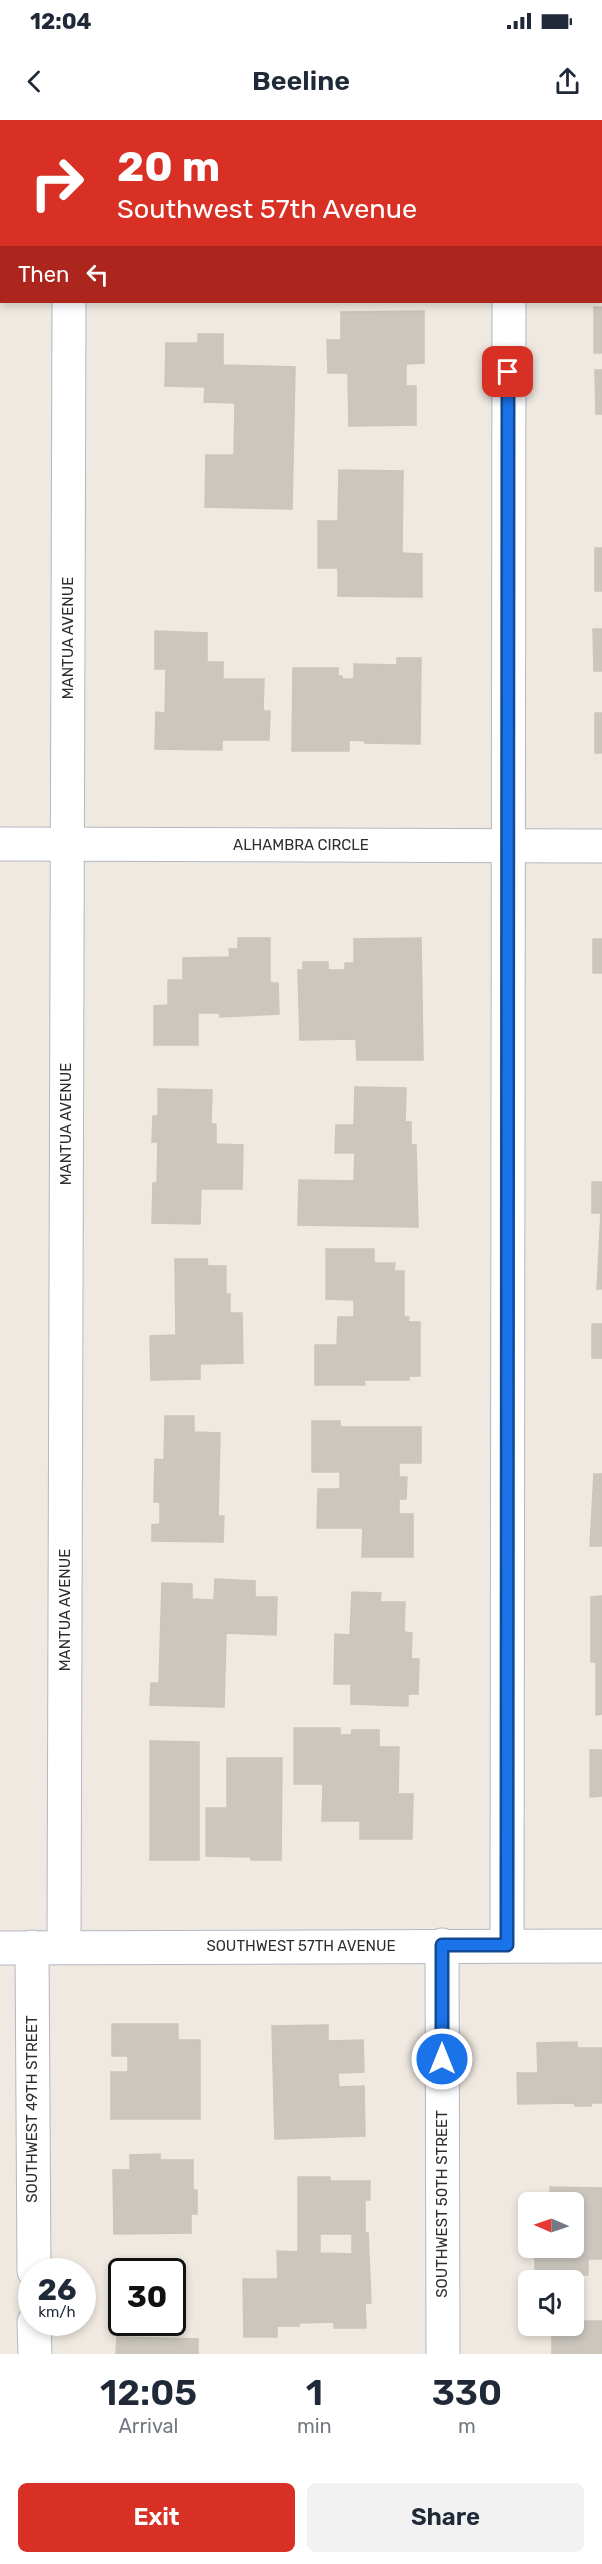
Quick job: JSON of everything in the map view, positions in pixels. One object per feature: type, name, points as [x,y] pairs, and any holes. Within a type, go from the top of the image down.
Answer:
[{"type":"street","name":"MANTUA AVENUE","points":[[64,1947],[69,303]]},
{"type":"street","points":[[507,1945],[509,303]]},
{"type":"street","name":"ALHAMBRA CIRCLE","points":[[0,844],[602,846]]},
{"type":"street","name":"SOUTHWEST 50TH STREET","points":[[442,1945],[443,2354]]},
{"type":"street","name":"SOUTHWEST 57TH AVENUE","points":[[0,1948],[602,1946]]},
{"type":"street","name":"SOUTHWEST 49TH STREET","points":[[32,1947],[34,2258]]},
{"type":"street","points":[[34,2336],[34,2354]]},
{"type":"building","points":[[594,307],[602,307],[602,353],[594,353]]},
{"type":"building","points":[[424,311],[424,363],[406,364],[406,386],[416,386],[416,425],[349,426],[348,373],[328,373],[327,340],[341,340],[341,312]]},
{"type":"building","points":[[198,334],[223,334],[223,365],[295,367],[292,509],[205,507],[206,455],[234,455],[235,403],[204,402],[205,387],[165,386],[166,343],[198,343]]},
{"type":"building","points":[[595,370],[602,370],[602,414],[596,414]]},
{"type":"building","points":[[339,470],[403,471],[402,553],[422,554],[422,597],[338,596],[338,568],[318,568],[318,521],[338,521]]},
{"type":"building","points":[[595,548],[602,548],[602,591],[595,591]]},
{"type":"building","points":[[593,629],[602,629],[602,671],[594,671]]},
{"type":"building","points":[[155,631],[207,633],[207,662],[223,662],[223,679],[264,679],[263,711],[270,711],[269,740],[222,740],[222,750],[155,749],[156,712],[165,713],[166,669],[155,669]]},
{"type":"building","points":[[397,658],[421,658],[420,744],[365,743],[366,741],[349,740],[349,751],[292,751],[293,668],[338,668],[338,676],[342,676],[342,679],[354,679],[354,664],[397,665]]},
{"type":"building","points":[[595,713],[602,713],[602,753],[595,753]]},
{"type":"building","points":[[238,938],[270,938],[270,983],[278,983],[279,1014],[220,1017],[220,1013],[198,1013],[198,1045],[154,1045],[154,1006],[168,1005],[168,980],[183,980],[183,958],[230,957],[229,949],[238,949]]},
{"type":"building","points":[[421,938],[423,1060],[357,1060],[356,1039],[300,1040],[298,970],[303,970],[303,962],[328,962],[328,970],[345,970],[345,963],[354,963],[354,939]]},
{"type":"building","points":[[593,939],[602,939],[602,973],[593,973]]},
{"type":"building","points":[[355,1087],[406,1088],[405,1122],[411,1122],[411,1145],[416,1145],[418,1227],[298,1225],[299,1180],[354,1181],[355,1153],[335,1153],[336,1125],[354,1125]]},
{"type":"building","points":[[158,1089],[212,1090],[211,1124],[216,1124],[216,1144],[243,1145],[242,1189],[201,1189],[200,1224],[152,1223],[153,1183],[157,1183],[158,1142],[152,1142],[153,1116],[158,1116]]},
{"type":"building","points":[[592,1182],[602,1182],[602,1289],[597,1289],[601,1213],[592,1213]]},
{"type":"building","points":[[326,1249],[374,1249],[374,1263],[395,1263],[394,1271],[404,1271],[404,1317],[409,1317],[408,1322],[420,1322],[420,1376],[409,1376],[409,1380],[364,1380],[365,1385],[315,1385],[315,1345],[337,1345],[338,1317],[354,1317],[354,1300],[326,1299]]},
{"type":"building","points":[[175,1259],[207,1259],[208,1266],[226,1266],[226,1294],[230,1294],[230,1313],[242,1313],[243,1363],[200,1364],[200,1379],[151,1380],[150,1336],[176,1335]]},
{"type":"building","points":[[592,1324],[602,1324],[602,1358],[592,1358]]},
{"type":"building","points":[[165,1416],[194,1416],[194,1432],[220,1433],[218,1516],[224,1516],[223,1542],[152,1541],[152,1525],[160,1524],[160,1502],[154,1502],[155,1459],[164,1460]]},
{"type":"building","points":[[312,1421],[340,1421],[340,1427],[421,1427],[421,1463],[399,1463],[399,1477],[407,1477],[406,1499],[399,1499],[399,1514],[413,1514],[413,1557],[362,1557],[363,1528],[317,1528],[318,1489],[340,1489],[340,1472],[312,1472]]},
{"type":"building","points":[[594,1474],[602,1474],[602,1546],[590,1546]]},
{"type":"building","points":[[215,1579],[255,1581],[255,1597],[277,1597],[276,1635],[226,1633],[224,1707],[150,1705],[151,1683],[159,1683],[162,1583],[192,1584],[192,1599],[214,1600]]},
{"type":"building","points":[[352,1592],[381,1593],[380,1602],[405,1602],[404,1632],[412,1633],[411,1659],[419,1659],[418,1694],[408,1694],[408,1706],[351,1704],[351,1684],[334,1684],[335,1634],[350,1635]]},
{"type":"building","points":[[602,1596],[602,1714],[596,1715],[596,1662],[591,1662],[591,1597]]},
{"type":"building","points":[[294,1728],[340,1728],[340,1735],[351,1735],[352,1730],[379,1730],[379,1747],[399,1747],[398,1794],[413,1794],[412,1839],[360,1839],[360,1821],[322,1821],[323,1784],[294,1784]]},
{"type":"building","points":[[150,1741],[199,1742],[199,1860],[150,1860]]},
{"type":"building","points":[[590,1750],[602,1750],[602,1796],[590,1797]]},
{"type":"building","points":[[227,1758],[282,1758],[281,1860],[206,1856],[206,1808],[227,1808]]},
{"type":"building","points":[[112,2024],[178,2024],[178,2040],[200,2040],[200,2119],[111,2119],[111,2072],[128,2072],[128,2056],[112,2056]]},
{"type":"building","points":[[328,2025],[328,2041],[363,2040],[364,2072],[338,2073],[339,2087],[364,2086],[365,2136],[275,2139],[272,2026]]},
{"type":"building","points":[[577,2042],[577,2048],[602,2048],[602,2103],[591,2103],[591,2106],[575,2106],[574,2103],[518,2104],[517,2073],[538,2073],[537,2043]]},
{"type":"building","points":[[160,2154],[160,2160],[193,2160],[193,2190],[197,2190],[197,2214],[191,2214],[191,2233],[114,2234],[113,2170],[130,2170],[130,2155]]},
{"type":"building","points":[[298,2177],[330,2177],[330,2181],[370,2181],[370,2200],[365,2200],[365,2233],[368,2233],[371,2303],[365,2303],[366,2328],[334,2328],[334,2322],[299,2323],[299,2326],[277,2326],[277,2337],[244,2337],[243,2279],[278,2279],[277,2251],[298,2252]],"holes":[[[320,2234],[352,2234],[352,2254],[320,2253]]]},
{"type":"building","points":[[550,2187],[602,2188],[602,2259],[588,2259],[588,2275],[584,2275],[584,2270],[535,2270],[535,2258],[584,2258],[584,2192],[550,2192]]},
{"type":"building","points":[[584,2321],[602,2321],[602,2354],[552,2354],[552,2336],[584,2336]]},
{"type":"building","points":[[117,2337],[198,2339],[198,2354],[116,2354]]},
{"type":"route","points":[[442,2059],[442,1945],[507,1945],[508,372]]}]
